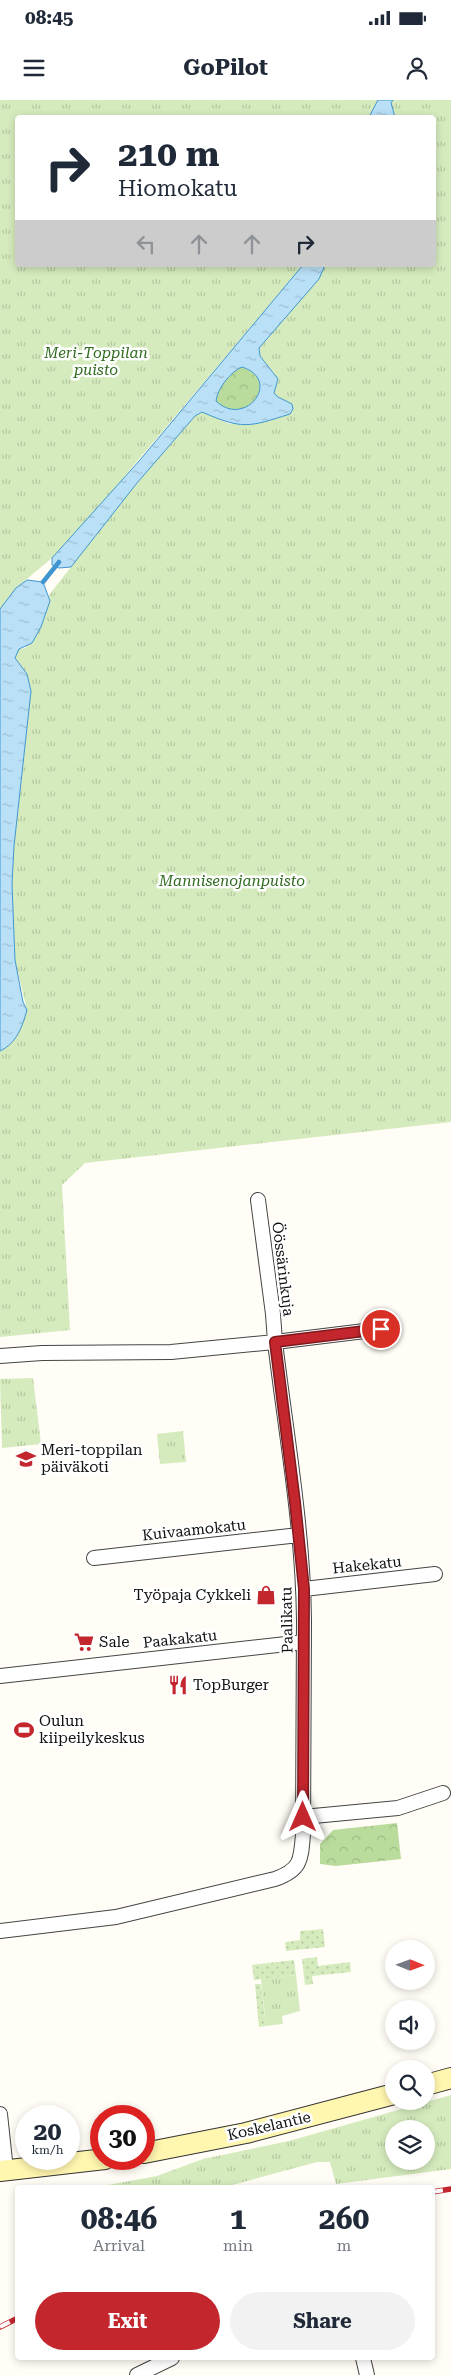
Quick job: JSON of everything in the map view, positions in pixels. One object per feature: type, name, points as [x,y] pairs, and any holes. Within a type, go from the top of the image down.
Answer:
[{"type":"main road","points":[[435,2082],[451,2078]]},
{"type":"main road","name":"Koskelantie","points":[[155,2151],[246,2133],[385,2096]]},
{"type":"main road","points":[[3,2170],[90,2161]]},
{"type":"street","name":"Öössärinkuja","points":[[258,1200],[275,1342]]},
{"type":"street","points":[[0,1356],[42,1352],[170,1352],[381,1329]]},
{"type":"street","name":"Paalikatu","points":[[0,1931],[116,1917],[282,1877],[296,1869],[300,1861],[303,1817],[304,1589],[275,1342]]},
{"type":"street","name":"Kuivaamokatu","points":[[94,1558],[299,1535]]},
{"type":"street","name":"Hakekatu","points":[[304,1589],[435,1574]]},
{"type":"street","name":"Paakakatu","points":[[0,1676],[304,1642]]},
{"type":"street","points":[[303,1817],[398,1808],[443,1793]]},
{"type":"street","points":[[0,2114],[3,2170]]},
{"type":"street","points":[[137,2375],[168,2360]]},
{"type":"street","points":[[363,2360],[367,2375]]},
{"type":"green space","name":"Meri-Toppilan puisto","points":[[0,100],[378,100],[370,115],[15,115],[15,267],[301,267],[102,503],[52,558],[16,588],[0,609]]},
{"type":"green space","name":"Mannisenojanpuisto","points":[[393,100],[451,100],[451,1122],[85,1163],[62,1185],[70,1330],[0,1337],[0,1051],[6,1048],[27,1010],[15,960],[12,884],[14,846],[31,691],[27,674],[15,658],[19,649],[25,648],[50,601],[49,595],[137,483],[195,416],[202,412],[230,424],[292,404],[274,393],[275,374],[260,356],[259,348],[319,279],[324,267],[436,267],[436,115],[394,115],[391,103]]},
{"type":"green space","points":[[242,367],[254,374],[259,382],[259,391],[255,400],[248,406],[238,409],[227,408],[216,401],[217,396],[229,376]]},
{"type":"green space","points":[[33,1378],[41,1444],[2,1448],[0,1379]]},
{"type":"green space","points":[[183,1431],[186,1462],[160,1464],[157,1434]]},
{"type":"green space","points":[[397,1823],[401,1859],[336,1866],[320,1864],[320,1844],[333,1830]]},
{"type":"green space","points":[[323,1929],[325,1947],[286,1951],[285,1942],[300,1940],[300,1931]]},
{"type":"green space","points":[[317,1957],[318,1966],[350,1962],[351,1972],[312,1976],[313,1984],[305,1985],[302,1959]]},
{"type":"green space","points":[[294,1960],[296,1975],[254,1980],[252,1965]]},
{"type":"green space","points":[[296,1975],[300,2011],[282,2016],[283,2024],[266,2026],[261,1979]]},
{"type":"green space","points":[[255,1984],[261,1984],[266,2026],[259,2027]]},
{"type":"green space","points":[[451,2095],[451,2169],[336,2184],[330,2162],[317,2162],[232,2185],[108,2185],[157,2176],[203,2159],[289,2141],[398,2110],[435,2110],[435,2100]]},
{"type":"water","points":[[378,100],[393,100],[391,103],[394,115],[370,115]]},
{"type":"water","points":[[301,267],[324,267],[319,279],[259,348],[260,356],[278,379],[274,393],[292,404],[293,409],[290,414],[265,422],[246,425],[227,422],[202,412],[195,416],[137,483],[71,567],[59,568],[52,565],[52,558],[140,460]],"holes":[[[242,367],[254,373],[259,382],[259,391],[255,399],[248,406],[238,409],[227,408],[216,401],[222,386],[229,376]]]},
{"type":"water","points":[[27,580],[43,582],[50,601],[41,627],[32,643],[19,649],[15,658],[27,674],[31,691],[14,846],[12,884],[15,960],[23,1002],[27,1010],[15,1039],[0,1051],[0,609],[16,588]]},
{"type":"waterway","points":[[43,582],[59,562]]},
{"type":"railway","points":[[435,2192],[451,2189]]},
{"type":"railway","points":[[0,2327],[15,2320]]},
{"type":"place","name":"Meri-toppilan päiväkoti","points":[[26,1459]]},
{"type":"place","name":"Työpaja Cykkeli","points":[[266,1595]]},
{"type":"place","name":"Sale","points":[[84,1642]]},
{"type":"place","name":"TopBurger","points":[[178,1685]]},
{"type":"place","name":"Oulun kiipeilykeskus","points":[[24,1730]]},
{"type":"route","points":[[303,1817],[304,1589],[275,1342],[381,1329]]}]
